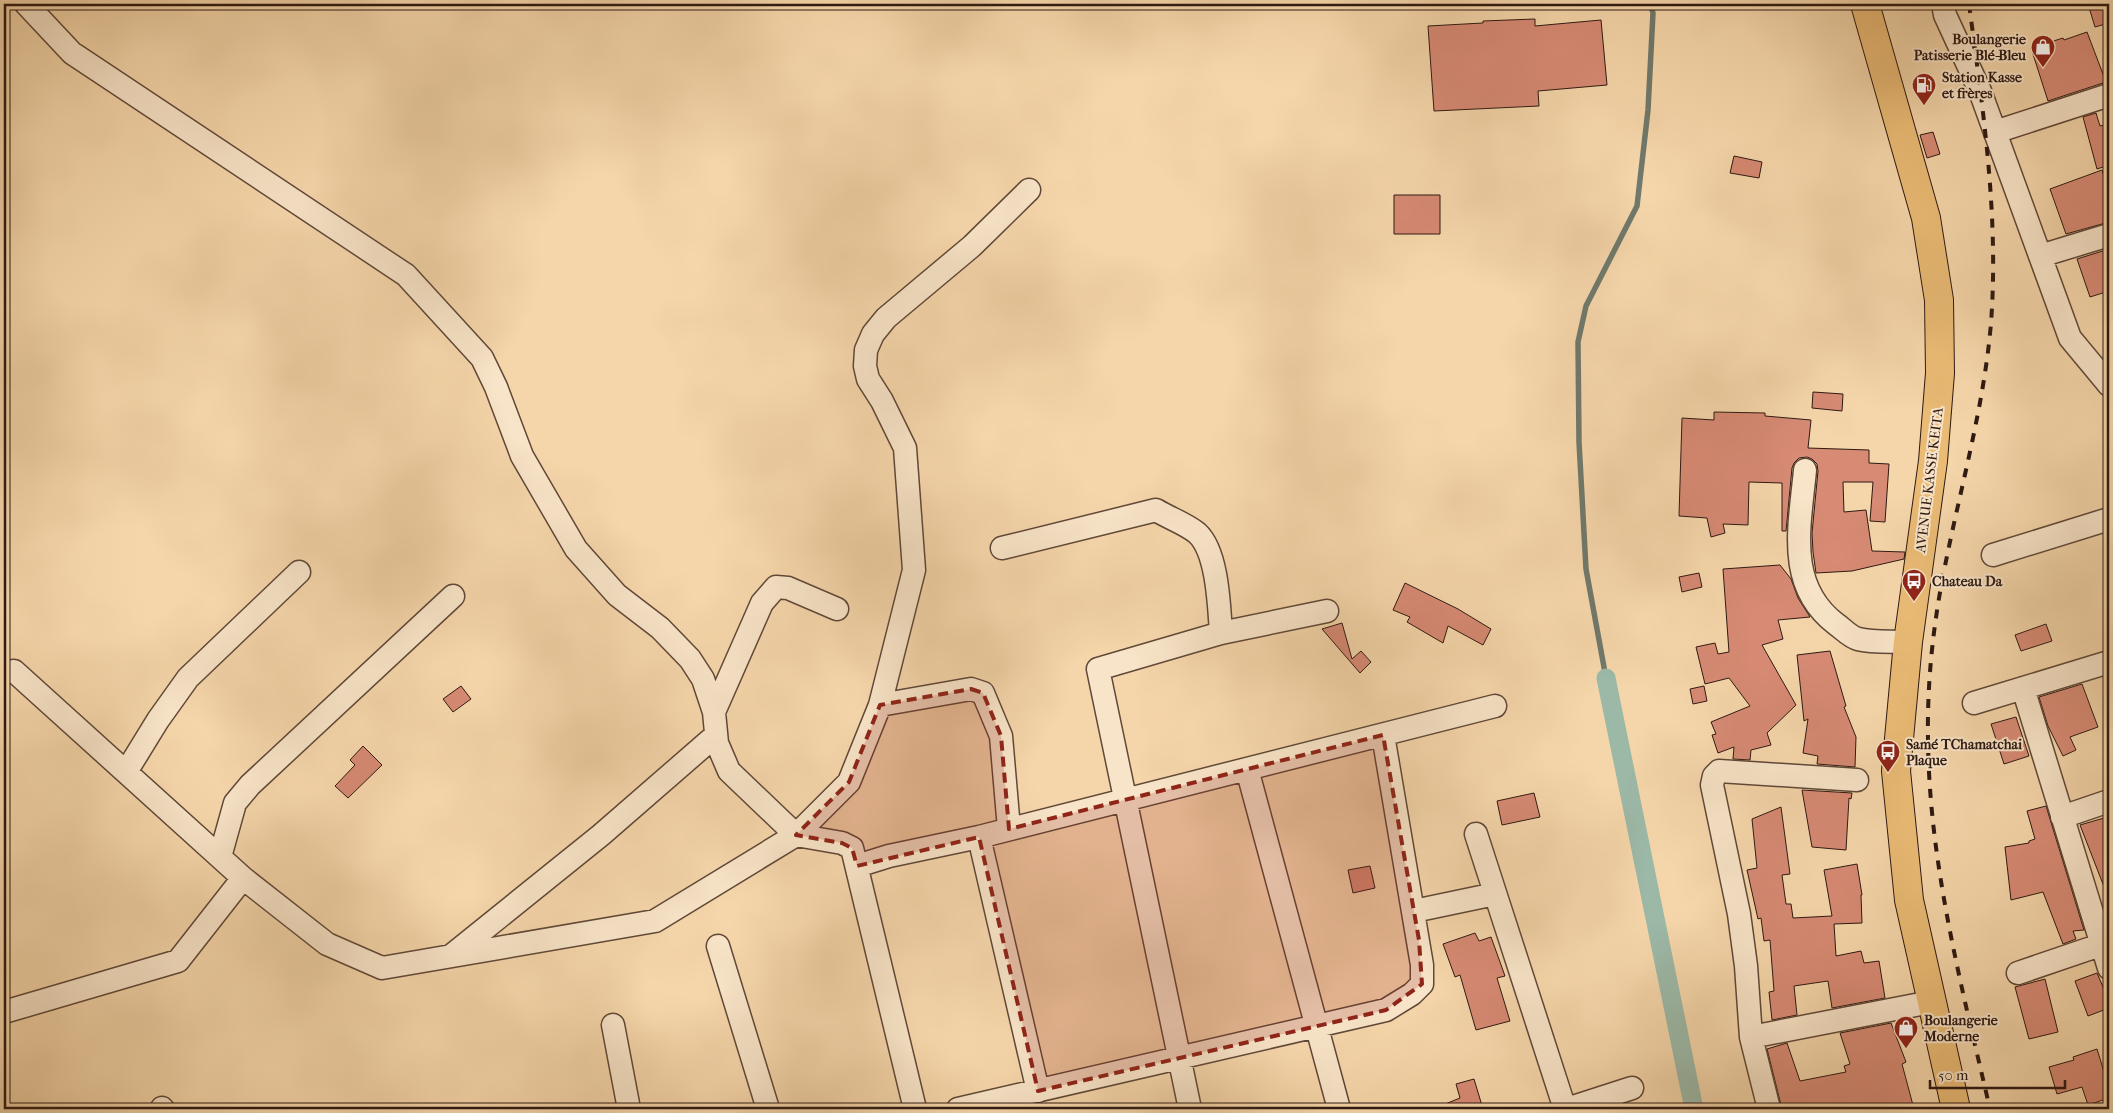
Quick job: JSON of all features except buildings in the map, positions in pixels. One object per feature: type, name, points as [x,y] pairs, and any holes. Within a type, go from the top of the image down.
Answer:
[{"type":"main road","name":"AVENUE KASSE KEITA","points":[[1865,4],[1926,218],[1939,300],[1940,373],[1933,461],[1908,642],[1896,771],[1909,900],[1956,1109]]},
{"type":"street","points":[[26,4],[72,53],[406,275],[482,358],[496,387],[522,456],[576,549],[617,595],[660,628],[690,658],[703,679],[714,712],[716,735],[720,751],[729,771],[796,835],[842,843],[852,848],[916,1109]]},
{"type":"street","points":[[1943,4],[1945,15],[1980,91],[2070,338],[2107,379]]},
{"type":"street","points":[[1995,132],[2109,95]]},
{"type":"street","points":[[14,671],[243,878],[327,944],[382,968],[655,921],[796,835],[849,782],[880,705],[914,570],[905,448],[882,401],[868,379],[865,366],[866,350],[873,334],[886,318],[972,246],[1029,190]]},
{"type":"street","points":[[2040,256],[2109,234]]},
{"type":"street","points":[[1805,470],[1798,550],[1801,573],[1812,596],[1825,616],[1857,639],[1908,642]]},
{"type":"street","points":[[1002,548],[1156,510],[1198,534],[1210,554],[1218,583],[1221,634]]},
{"type":"street","points":[[1993,555],[2109,519]]},
{"type":"street","points":[[126,772],[158,720],[188,678],[299,572]]},
{"type":"street","points":[[714,712],[762,603],[776,587],[788,588],[837,609]]},
{"type":"street","points":[[220,857],[235,803],[250,785],[453,596]]},
{"type":"street","points":[[1190,1109],[1098,669],[1221,634],[1327,611]]},
{"type":"street","points":[[1974,703],[2109,662]]},
{"type":"street","points":[[2023,688],[2062,817],[2106,944],[2109,968]]},
{"type":"street","points":[[880,705],[971,689],[984,694],[1002,736],[1009,829]]},
{"type":"street","points":[[857,866],[889,856],[980,837],[1495,706]]},
{"type":"street","points":[[451,956],[601,835],[716,735]]},
{"type":"street","points":[[958,1109],[1386,1010],[1412,994],[1422,984],[1422,965],[1383,735]]},
{"type":"street","points":[[1247,769],[1339,1109]]},
{"type":"street","points":[[1769,1109],[1751,1037],[1739,914],[1712,785],[1714,776],[1719,771],[1857,780]]},
{"type":"street","points":[[2062,817],[2109,801]]},
{"type":"street","points":[[1476,834],[1566,1109],[1632,1088]]},
{"type":"street","points":[[980,837],[1038,1090]]},
{"type":"street","points":[[4,1012],[178,961],[243,878]]},
{"type":"street","points":[[1414,911],[1495,894]]},
{"type":"street","points":[[2018,973],[2106,944]]},
{"type":"street","points":[[718,946],[768,1109]]},
{"type":"street","points":[[1751,1037],[1931,1002]]},
{"type":"street","points":[[613,1025],[630,1109]]},
{"type":"highlighted area","points":[[971,689],[983,693],[1001,736],[1009,829],[1383,735],[1419,940],[1422,984],[1386,1010],[1038,1091],[979,837],[857,866],[852,848],[842,843],[796,835],[849,782],[880,705]]},
{"type":"waterway","points":[[1606,678],[1586,569],[1579,442],[1578,342],[1586,306],[1637,206],[1648,110],[1653,13],[1650,4]]},
{"type":"waterway","points":[[1606,678],[1694,1109]]},
{"type":"railway","points":[[1969,4],[1984,123],[1991,203],[1993,243],[1991,323],[1983,386],[1950,540],[1937,613],[1930,676],[1928,739],[1934,833],[1941,879],[1958,972],[1990,1109]]},
{"type":"place","name":"Boulangerie Patisserie Blé-Bleu","points":[[2043,68]]},
{"type":"place","name":"Station Kasse et frères","points":[[1924,106]]},
{"type":"place","name":"Chateau Da","points":[[1914,602]]},
{"type":"place","name":"Samé TChamatchai Plaque","points":[[1888,773]]},
{"type":"place","name":"Boulangerie Moderne","points":[[1906,1049]]}]
